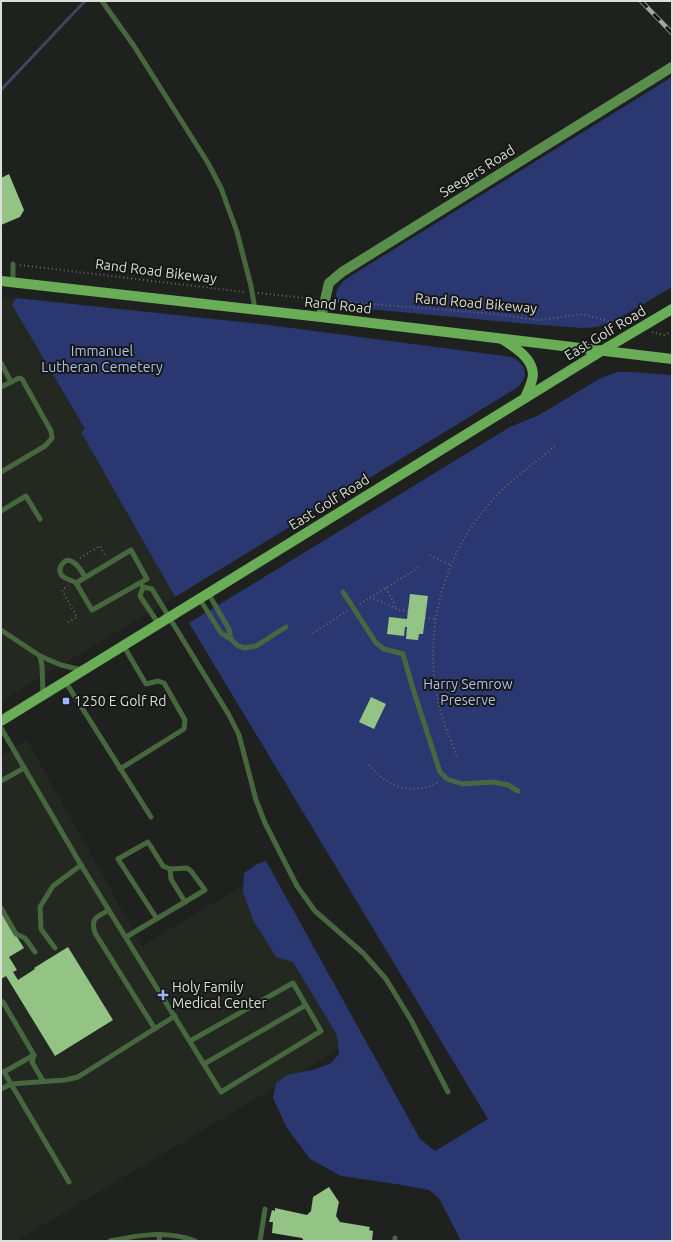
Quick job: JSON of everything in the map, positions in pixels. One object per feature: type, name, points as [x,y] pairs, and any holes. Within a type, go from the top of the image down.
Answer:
[{"type":"main road","name":"Rand Road","points":[[1,281],[672,359]]},
{"type":"main road","name":"East Golf Road","points":[[1,721],[203,595],[672,309]]},
{"type":"main road","points":[[500,338],[518,350],[531,366],[533,374],[525,398]]},
{"type":"street","name":"Seegers Road","points":[[321,317],[329,283],[342,272],[672,67]]},
{"type":"lane","points":[[102,1],[134,46],[208,163],[221,188],[237,232],[255,310]]},
{"type":"lane","points":[[13,264],[13,283]]},
{"type":"lane","points":[[1,363],[10,382]]},
{"type":"lane","points":[[1,387],[19,378],[22,379],[51,431],[52,438],[45,446],[1,472]]},
{"type":"lane","points":[[1,511],[26,496],[40,518]]},
{"type":"lane","points":[[76,582],[85,577],[131,550],[147,579],[142,585],[92,610],[76,582],[64,578],[61,575],[60,568],[64,562],[68,560],[75,562],[85,577]]},
{"type":"lane","points":[[142,585],[152,589],[239,735],[258,806],[297,886],[315,911],[363,953],[386,978],[411,1020],[448,1092]]},
{"type":"lane","points":[[142,585],[140,596],[158,623]]},
{"type":"lane","points":[[343,592],[376,643],[384,649],[403,654],[440,772],[447,779],[462,784],[493,782],[508,785],[518,791]]},
{"type":"lane","points":[[203,595],[229,628],[231,639]]},
{"type":"lane","points":[[203,595],[221,633],[231,639],[238,646],[245,648],[256,646],[286,627]]},
{"type":"lane","points":[[1,630],[40,656],[61,665],[82,670]]},
{"type":"lane","points":[[120,768],[184,728],[185,720],[164,683],[158,681],[146,684],[123,645]]},
{"type":"lane","points":[[40,656],[42,666],[43,694]]},
{"type":"lane","points":[[65,681],[151,817]]},
{"type":"lane","points":[[1,728],[81,866],[221,1092],[321,1031],[293,983],[190,1041]]},
{"type":"lane","points":[[1,781],[24,768]]},
{"type":"lane","points":[[126,937],[157,919],[205,890],[192,871],[187,868],[170,869],[162,866],[148,842],[118,859],[157,919]]},
{"type":"lane","points":[[55,948],[41,928],[40,906],[53,886],[81,866]]},
{"type":"lane","points":[[170,869],[171,880],[185,902]]},
{"type":"lane","points":[[1,908],[16,934],[25,938],[35,952]]},
{"type":"lane","points":[[109,910],[98,916],[93,921],[92,926],[155,1029]]},
{"type":"lane","points":[[1,1001],[34,1054],[32,1062],[43,1081]]},
{"type":"lane","points":[[204,1064],[306,1005]]},
{"type":"lane","points":[[1,1089],[11,1084],[65,1080],[78,1077],[175,1016]]},
{"type":"lane","points":[[34,1054],[2,1072],[11,1084],[69,1182]]},
{"type":"lane","points":[[260,1241],[265,1208]]},
{"type":"lane","points":[[110,1241],[133,1236],[160,1234],[182,1236],[195,1241]]},
{"type":"lane","points":[[159,1241],[160,1234]]},
{"type":"path","name":"Rand Road Bikeway","points":[[13,264],[252,293],[309,298]]},
{"type":"path","name":"Rand Road Bikeway","points":[[339,302],[496,314],[538,320],[583,314],[610,323]]},
{"type":"path","points":[[661,334],[667,335],[672,332]]},
{"type":"path","points":[[457,756],[445,726],[438,702],[434,674],[433,649],[439,601],[451,565],[475,522],[488,506],[511,483],[556,445]]},
{"type":"path","points":[[430,556],[451,565]]},
{"type":"path","points":[[313,633],[421,566]]},
{"type":"path","points":[[386,588],[394,603],[394,607]]},
{"type":"path","points":[[370,597],[408,611]]},
{"type":"path","points":[[425,618],[436,619]]},
{"type":"path","points":[[369,765],[385,780],[398,787],[410,789],[427,788],[445,777]]},
{"type":"shaded area","points":[[1,297],[16,298],[12,305],[85,430],[81,432],[175,597],[1,701]]},
{"type":"shaded area","name":"Holy Family Medical Center","points":[[27,740],[142,946],[259,876],[351,1042],[16,1241],[1,1241],[1,756]]},
{"type":"green space","points":[[672,77],[672,287],[611,323],[597,327],[582,328],[347,307],[338,300],[336,292],[341,284],[349,277]]},
{"type":"green space","name":"Immanuel Lutheran Cemetery","points":[[16,298],[261,324],[511,357],[524,367],[525,375],[518,387],[175,597],[81,432],[85,429],[12,305]]},
{"type":"green space","name":"Harry Semrow Preserve","points":[[617,372],[672,375],[672,1241],[461,1241],[439,1198],[429,1190],[341,1176],[310,1159],[287,1128],[273,1098],[276,1083],[287,1075],[313,1070],[331,1063],[339,1054],[337,1035],[293,962],[276,957],[253,920],[243,892],[244,873],[257,864],[266,861],[420,1139],[435,1151],[488,1119],[189,623],[510,427],[539,415],[599,379]]},
{"type":"building","points":[[9,174],[24,210],[20,217],[1,225],[1,178]]},
{"type":"building","points":[[410,594],[428,596],[423,634],[419,634],[418,640],[406,639],[407,627],[405,627],[404,636],[387,634],[389,617],[407,619]]},
{"type":"building","points":[[371,697],[386,704],[374,729],[359,722]]},
{"type":"building","points":[[1,912],[24,948],[9,957],[17,970],[13,972],[18,980],[35,969],[34,968],[68,947],[113,1020],[55,1056],[6,976],[1,979]]},
{"type":"building","points":[[329,1187],[339,1202],[336,1216],[340,1222],[370,1227],[369,1230],[373,1231],[372,1241],[304,1241],[302,1238],[272,1233],[273,1222],[269,1222],[272,1210],[275,1211],[275,1208],[307,1215],[311,1211],[313,1197]]},
{"type":"waterway","points":[[1,90],[85,1]]},
{"type":"railway","points":[[641,1],[672,33]]},
{"type":"place","name":"1250 E Golf Rd","points":[[66,701]]},
{"type":"place","name":"Holy Family Medical Center","points":[[163,995]]}]
